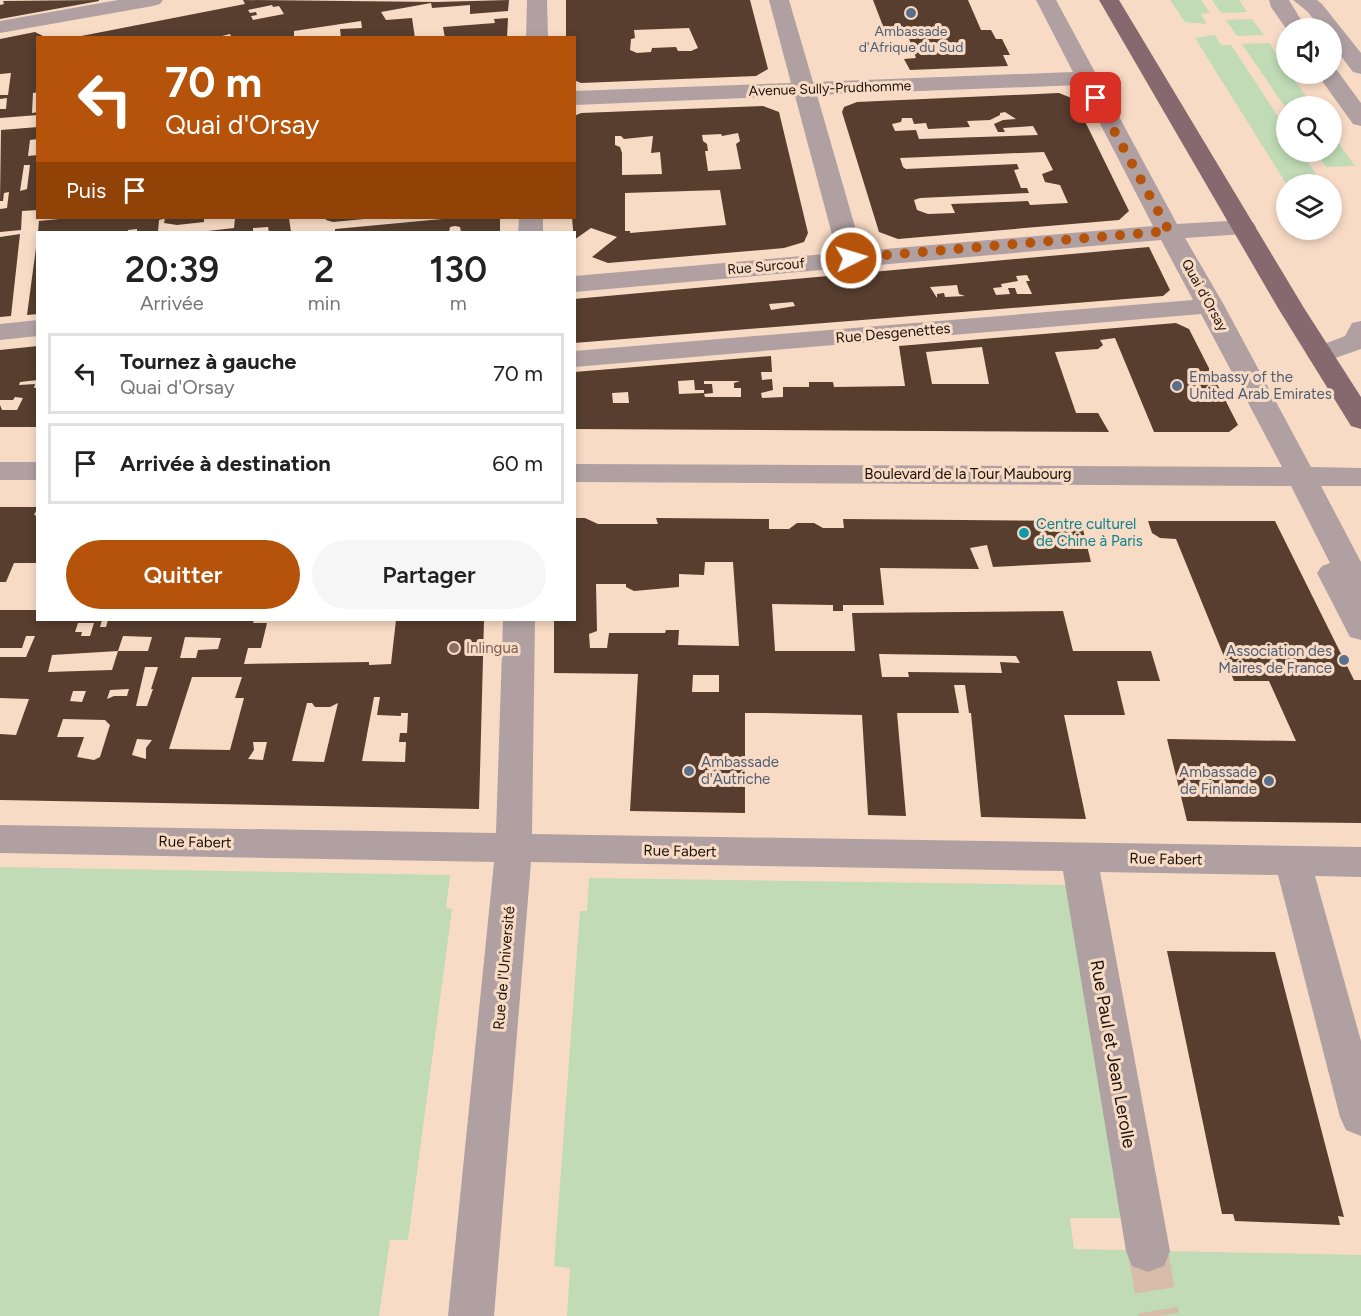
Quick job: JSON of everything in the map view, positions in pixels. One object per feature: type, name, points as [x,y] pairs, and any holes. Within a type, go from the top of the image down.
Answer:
[{"type":"main road","points":[[1109,0],[1361,420]]},
{"type":"street","points":[[0,27],[153,0]]},
{"type":"street","points":[[537,0],[537,36]]},
{"type":"street","points":[[779,0],[851,258]]},
{"type":"street","name":"Quai d'Orsay","points":[[1046,0],[1085,78],[1211,305],[1361,592]]},
{"type":"street","points":[[1279,0],[1289,18]]},
{"type":"street","points":[[1303,0],[1315,8],[1323,18]]},
{"type":"street","points":[[1342,42],[1361,67]]},
{"type":"street","name":"Avenue Sully-Prudhomme","points":[[576,98],[1085,78]]},
{"type":"street","points":[[1335,84],[1361,119]]},
{"type":"street","name":"Rue Surcouf","points":[[576,284],[851,258],[1169,231],[1244,227]]},
{"type":"street","points":[[1211,305],[1200,322],[1227,375]]},
{"type":"street","name":"Rue Desgenettes","points":[[576,359],[1175,310],[1211,305]]},
{"type":"street","points":[[0,332],[36,328]]},
{"type":"street","points":[[1321,355],[1356,341],[1361,329]]},
{"type":"street","points":[[0,471],[36,471]]},
{"type":"street","name":"Boulevard de la Tour Maubourg","points":[[576,472],[1361,477]]},
{"type":"street","points":[[1322,553],[1361,629]]},
{"type":"street","name":"Rue de l'Université","points":[[471,1316],[514,848],[519,621]]},
{"type":"street","name":"Rue Fabert","points":[[0,838],[1361,862]]},
{"type":"street","name":"Rue Paul et Jean Lerolle","points":[[1079,857],[1148,1251]]},
{"type":"street","points":[[1293,861],[1361,1117]]},
{"type":"green space","points":[[1170,0],[1201,0],[1210,13],[1201,14],[1207,24],[1185,22]]},
{"type":"green space","points":[[1212,0],[1239,0],[1247,12],[1221,13]]},
{"type":"green space","points":[[1252,19],[1264,35],[1237,36],[1226,20]]},
{"type":"green space","points":[[1215,35],[1221,45],[1231,45],[1276,113],[1276,162],[1308,162],[1316,174],[1280,174],[1195,38]]},
{"type":"green space","points":[[1269,43],[1276,53],[1276,84],[1297,84],[1306,96],[1277,96],[1242,44]]},
{"type":"green space","points":[[1342,148],[1355,166],[1326,167],[1322,162],[1342,162]]},
{"type":"green space","points":[[0,867],[450,875],[446,908],[452,909],[408,1240],[390,1240],[379,1316],[0,1316]]},
{"type":"green space","points":[[589,878],[1067,885],[1121,1218],[1070,1218],[1074,1249],[1361,1255],[1361,1316],[567,1316],[570,1268],[554,1266],[580,911],[587,911]]},
{"type":"building","points":[[99,0],[0,19],[0,5],[4,4],[3,1]]},
{"type":"building","points":[[243,0],[437,2],[509,0],[508,11],[470,14],[470,5],[432,8],[431,3],[381,12],[386,20],[412,18],[415,36],[341,36],[340,29],[362,28],[361,21],[294,31],[294,36],[231,36],[230,34],[222,36],[81,36],[245,4]],"holes":[[[272,5],[273,7],[279,6],[284,14],[253,20],[251,16],[257,15],[256,12],[250,13],[248,10]]]},
{"type":"building","points":[[566,0],[750,0],[768,69],[756,76],[581,83],[576,81],[576,36],[566,36]],"holes":[[[689,28],[698,48],[691,51],[678,51],[676,47],[652,48],[651,52],[637,53],[630,50],[631,39],[635,38],[634,30]]]},
{"type":"building","points":[[873,0],[968,0],[981,30],[991,30],[996,39],[1002,39],[1010,55],[1003,55],[1008,66],[910,70],[904,59],[916,58],[907,33],[886,34]]},
{"type":"building","points":[[508,18],[507,36],[445,36],[443,27],[495,23],[494,19]]},
{"type":"building","points":[[35,32],[43,36],[36,36],[36,92],[33,93],[32,113],[36,112],[36,115],[0,118],[0,109],[6,109],[7,98],[0,99],[0,95],[8,95],[11,73],[0,74],[0,39]]},
{"type":"building","points":[[1059,93],[1074,99],[1129,211],[1119,220],[898,239],[879,232],[842,112],[844,107],[857,102]],"holes":[[[1005,112],[1016,119],[1003,120],[994,124],[998,132],[1005,132],[1003,128],[1033,126],[1038,135],[919,139],[916,130],[895,131],[892,124],[901,122],[902,118],[912,118],[914,124],[926,123],[928,129],[970,127],[967,121],[990,120]],[[1044,152],[1053,170],[1042,174],[1045,182],[1060,185],[1068,203],[1030,205],[1028,201],[951,204],[955,213],[928,214],[917,210],[914,200],[1029,193],[1027,188],[1021,188],[1014,170],[1019,169],[1017,164],[906,169],[900,158]]]},
{"type":"building","points":[[763,106],[779,112],[808,233],[804,242],[784,248],[608,263],[592,257],[617,237],[591,228],[576,239],[576,231],[573,231],[572,219],[576,219],[576,115],[581,113]],"holes":[[[738,133],[740,141],[736,144],[741,169],[708,171],[705,151],[708,151],[707,144],[703,141],[702,135],[721,134],[722,136]],[[615,136],[621,136],[624,139],[653,136],[651,153],[660,152],[662,174],[622,175],[622,153],[620,147],[615,145]],[[720,190],[726,225],[630,233],[630,231],[625,231],[625,193]]]},
{"type":"building","points":[[36,127],[36,139],[30,140],[28,156],[36,155],[36,210],[22,211],[21,230],[0,232],[0,209],[7,208],[9,192],[4,193],[3,201],[0,201],[1,130]],"holes":[[[24,165],[30,165],[27,189],[20,191]]]},
{"type":"building","points":[[163,219],[159,220],[158,231],[137,231],[137,229],[128,231],[38,231],[39,221]]},
{"type":"building","points":[[165,219],[204,219],[204,222],[177,225],[164,223]]},
{"type":"building","points":[[235,219],[289,219],[291,231],[269,231],[268,227],[253,228],[253,231],[208,231],[234,228]]},
{"type":"building","points":[[326,219],[364,219],[333,222]]},
{"type":"building","points":[[442,219],[500,219],[500,231],[461,231],[460,227],[455,226],[450,227],[449,231],[335,231],[335,229]]},
{"type":"building","points":[[20,234],[11,316],[0,317],[0,237]]},
{"type":"building","points":[[1149,247],[1170,290],[1163,296],[576,343],[576,299]],"holes":[[[1027,275],[1030,281],[1026,281],[1032,294],[1017,294],[1015,288],[1008,288],[1010,294],[996,295],[993,288],[1018,281],[1016,276]],[[957,285],[959,294],[965,296],[945,297],[944,293],[937,294],[937,298],[930,287]],[[793,302],[795,306],[771,310],[769,304]]]},
{"type":"building","points":[[36,248],[36,314],[27,315]]},
{"type":"building","points":[[1176,323],[1189,329],[1238,425],[1229,432],[1154,432],[1115,338],[1100,340],[1103,345],[1098,349],[1055,352],[1076,413],[1098,413],[1109,432],[576,429],[576,372],[771,356],[772,372],[761,372],[762,380],[772,379],[773,390],[761,393],[762,398],[783,397],[783,387],[809,387],[809,382],[833,382],[834,387],[905,386],[899,346]],"holes":[[[982,347],[989,384],[932,384],[926,352]],[[694,380],[695,390],[704,390],[704,393],[679,394],[678,381]],[[704,381],[740,381],[734,383],[734,388],[741,388],[741,397],[705,397],[704,394],[713,393],[712,384],[704,384]],[[628,392],[629,403],[613,403],[612,393]]]},
{"type":"building","points":[[36,346],[36,380],[20,382],[19,385],[35,384],[36,427],[0,427],[0,405],[2,410],[17,410],[23,398],[0,400],[0,350]]},
{"type":"building","points":[[0,507],[36,507],[34,515],[36,516],[36,563],[14,563],[6,582],[0,582]]},
{"type":"building","points":[[576,518],[585,518],[598,524],[658,524],[656,518],[769,519],[769,529],[789,529],[797,523],[814,523],[823,528],[844,528],[843,519],[1081,521],[1091,562],[993,567],[987,545],[970,548],[979,569],[880,568],[884,605],[843,605],[843,611],[833,611],[833,605],[772,604],[775,651],[855,651],[852,613],[1063,611],[1073,651],[1151,651],[1160,681],[1117,681],[1125,715],[1064,715],[1086,819],[981,817],[971,713],[969,713],[965,685],[954,685],[959,713],[897,713],[906,816],[868,815],[862,715],[766,713],[745,713],[745,813],[630,811],[638,674],[554,673],[554,621],[576,621]],"holes":[[[705,562],[733,562],[739,646],[678,645],[679,630],[666,630],[665,633],[609,633],[607,648],[590,648],[589,634],[597,631],[596,584],[626,584],[626,587],[634,591],[679,587],[679,574],[704,575]],[[879,654],[1016,656],[1020,663],[1000,662],[1002,673],[908,672],[909,677],[882,677]],[[693,675],[719,675],[719,692],[692,692]]]},
{"type":"building","points":[[1148,521],[1275,521],[1354,680],[1361,680],[1361,823],[1187,821],[1167,739],[1296,741],[1269,681],[1234,681],[1176,539],[1160,538],[1152,533]]},
{"type":"building","points":[[0,610],[36,610],[36,621],[102,621],[100,627],[106,627],[108,621],[254,621],[253,623],[267,623],[261,648],[248,648],[244,664],[369,662],[369,665],[391,664],[396,621],[484,621],[479,809],[0,800],[0,734],[16,735],[29,699],[0,698],[0,657],[26,657],[35,636],[26,636],[22,648],[0,648]],"holes":[[[78,623],[94,623],[90,636],[81,636],[82,632],[75,632]],[[123,636],[152,637],[148,651],[118,651]],[[185,637],[221,638],[218,649],[198,650],[196,658],[180,658]],[[118,651],[112,670],[48,672],[52,655]],[[145,667],[158,667],[147,706],[136,706]],[[192,677],[242,677],[235,698],[244,698],[230,750],[169,749]],[[129,689],[127,696],[114,696],[107,699],[110,690]],[[73,691],[86,691],[82,702],[70,701]],[[374,697],[380,697],[377,715],[401,716],[401,713],[408,713],[407,733],[400,733],[399,742],[406,742],[405,762],[362,761]],[[307,703],[312,703],[315,707],[330,707],[338,703],[324,762],[292,761]],[[63,719],[105,720],[110,725],[100,757],[94,760],[77,757],[84,737],[57,737]],[[137,739],[152,740],[146,748],[146,759],[132,755]],[[253,742],[267,742],[263,760],[248,759],[254,750]]]},
{"type":"building","points":[[1167,951],[1275,952],[1344,1217],[1338,1216],[1340,1225],[1235,1221],[1233,1214],[1222,1214]]},
{"type":"tunnel","points":[[1148,1251],[1159,1316]]},
{"type":"place","name":"Ambassade d'Afrique du Sud","points":[[911,13]]},
{"type":"place","name":"Embassy of the United Arab Emirates","points":[[1177,386]]},
{"type":"place","name":"Centre culturel de Chine à Paris","points":[[1024,533]]},
{"type":"place","name":"Inlingua","points":[[454,648]]},
{"type":"place","name":"Association des Maires de France","points":[[1344,660]]},
{"type":"place","name":"Ambassade d'Autriche","points":[[689,771]]},
{"type":"place","name":"Ambassade de Finlande","points":[[1269,781]]},
{"type":"route","points":[[851,258],[1169,231],[1096,98]]}]
